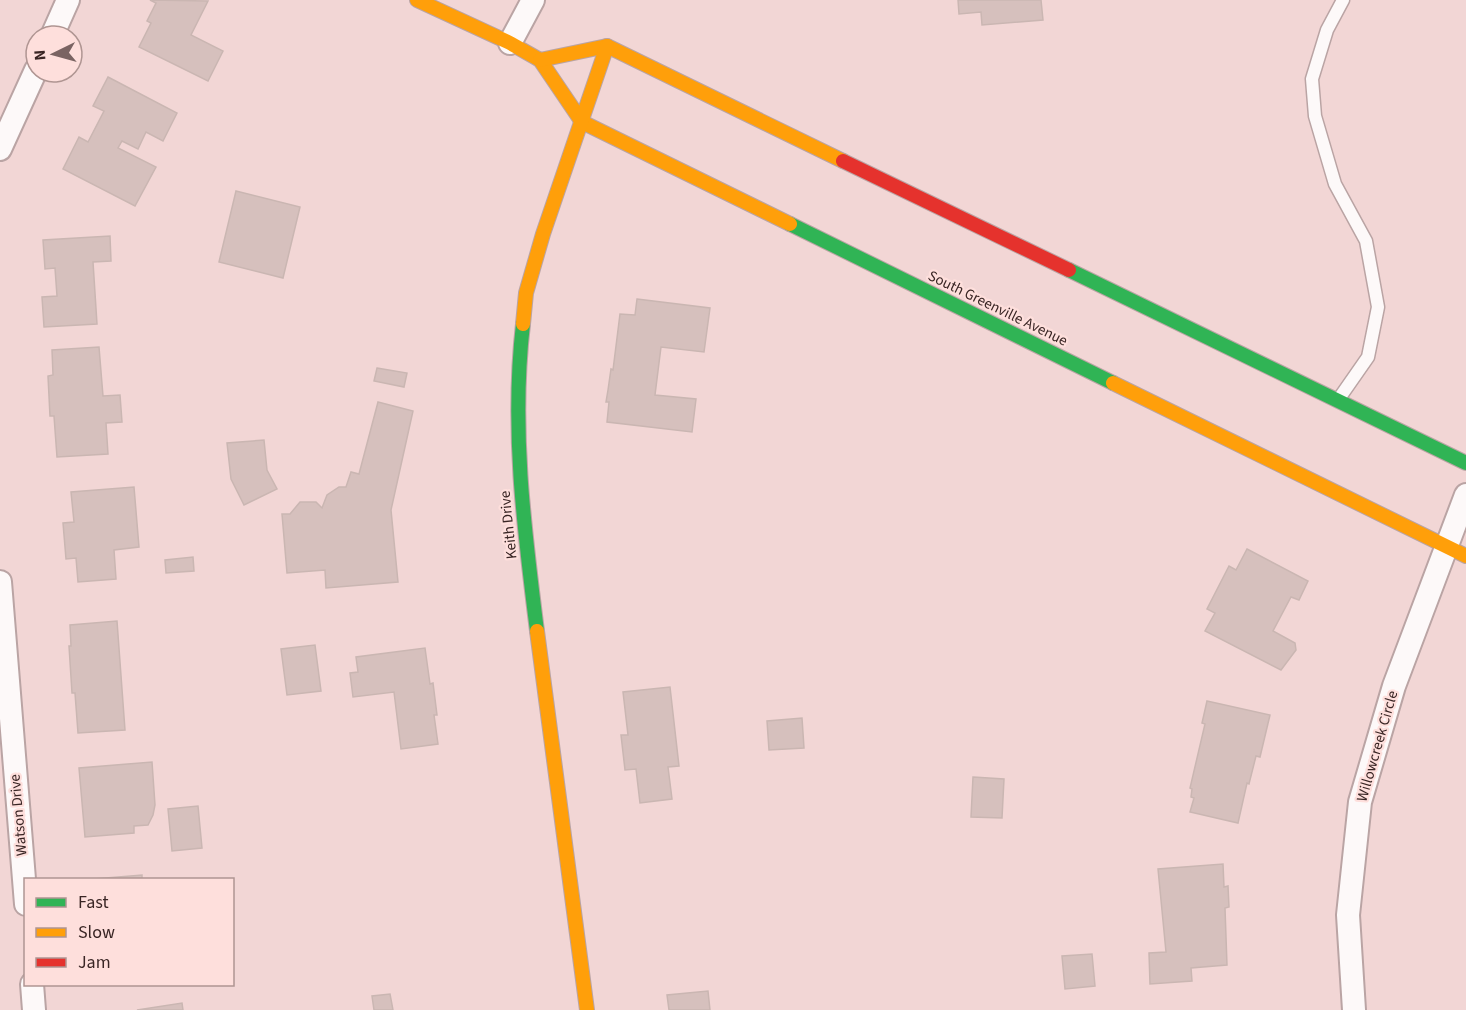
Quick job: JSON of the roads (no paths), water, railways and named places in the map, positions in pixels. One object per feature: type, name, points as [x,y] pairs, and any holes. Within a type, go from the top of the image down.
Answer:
[{"type":"main road","name":"South Greenville Avenue","points":[[417,0],[510,43],[540,60],[582,122],[1456,551]]},
{"type":"main road","points":[[540,60],[607,46],[1466,463]]},
{"type":"main road","name":"Keith Drive","points":[[587,1010],[527,553],[517,435],[520,348],[526,293],[543,234],[607,46]]},
{"type":"street","points":[[57,24],[68,0]]},
{"type":"street","points":[[510,43],[534,0]]},
{"type":"street","points":[[0,148],[30,84]]},
{"type":"street","name":"Willowcreek Circle","points":[[1354,1010],[1348,915],[1360,802],[1394,686],[1456,551],[1466,495]]},
{"type":"street","name":"Watson Drive","points":[[0,582],[24,879]]},
{"type":"street","points":[[32,986],[34,1010]]},
{"type":"lane","points":[[1337,400],[1368,357],[1378,307],[1366,242],[1335,184],[1315,116],[1312,79],[1327,30],[1343,0]]}]
